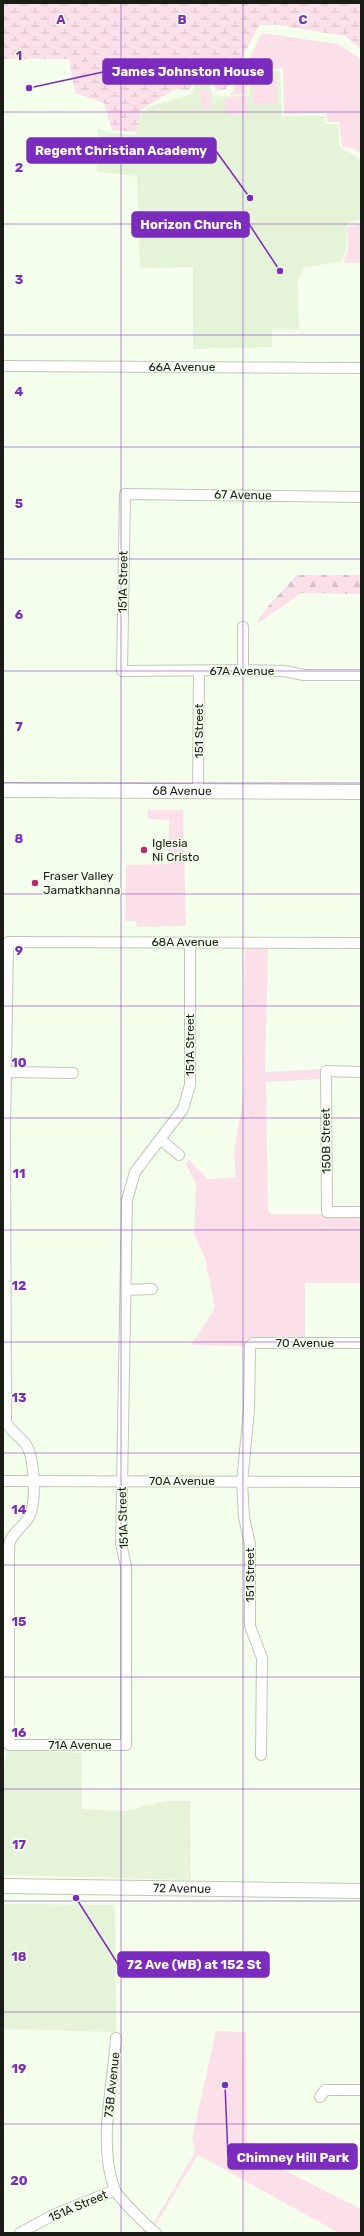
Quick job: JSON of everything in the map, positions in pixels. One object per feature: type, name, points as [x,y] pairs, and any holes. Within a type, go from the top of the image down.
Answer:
[{"type":"street","name":"66A Avenue","points":[[3,366],[361,368]]},
{"type":"street","name":"67 Avenue","points":[[125,494],[361,497]]},
{"type":"street","name":"151A Street","points":[[122,671],[125,494]]},
{"type":"street","points":[[243,627],[243,670]]},
{"type":"street","name":"67A Avenue","points":[[122,671],[243,670],[284,671],[304,675],[361,675]]},
{"type":"street","name":"151 Street","points":[[198,791],[199,671]]},
{"type":"street","name":"68 Avenue","points":[[3,790],[361,792]]},
{"type":"street","name":"68A Avenue","points":[[6,1072],[8,942],[361,943]]},
{"type":"street","name":"151A Street","points":[[126,1745],[126,1566],[121,1544],[127,1200],[135,1172],[183,1109],[190,1085],[190,942]]},
{"type":"street","name":"150B Street","points":[[361,1072],[326,1071],[327,1212],[361,1212]]},
{"type":"street","points":[[34,1480],[32,1455],[24,1442],[11,1432],[6,1422],[6,1072],[73,1073]]},
{"type":"street","points":[[160,1139],[179,1155]]},
{"type":"street","points":[[126,1290],[152,1289]]},
{"type":"street","name":"70 Avenue","points":[[250,1346],[253,1343],[361,1343]]},
{"type":"street","name":"151 Street","points":[[250,1346],[249,1410],[242,1482],[244,1517],[250,1544],[250,1626],[262,1658],[261,1756]]},
{"type":"street","name":"71A Avenue","points":[[34,1480],[32,1511],[26,1523],[9,1539],[9,1745],[126,1745]]},
{"type":"street","name":"70A Avenue","points":[[3,1481],[361,1482]]},
{"type":"street","name":"72 Avenue","points":[[3,1886],[361,1891]]},
{"type":"street","name":"73B Avenue","points":[[115,2190],[108,2156],[108,2105],[115,2064],[116,2038]]},
{"type":"street","points":[[320,2097],[325,2090],[361,2090]]},
{"type":"street","name":"151A Street","points":[[20,2233],[53,2216],[115,2190]]},
{"type":"street","points":[[115,2190],[149,2228],[156,2233]]},
{"type":"shaded area","points":[[280,70],[282,116],[325,116],[325,124],[338,124],[340,147],[361,160],[361,220],[347,223],[346,249],[342,261],[303,268],[301,276],[298,279],[299,329],[272,329],[272,347],[193,349],[193,267],[140,268],[137,176],[97,172],[98,128],[109,133],[136,135],[142,112],[149,107],[192,94],[194,84],[209,84],[214,97],[249,95],[249,74]]},
{"type":"shaded area","points":[[8,1749],[82,1753],[82,1809],[126,1811],[165,1801],[190,1801],[191,1880],[4,1875],[4,1765]]},
{"type":"shaded area","points":[[5,1904],[115,1905],[116,2032],[3,2029],[3,1906]]},
{"type":"green space","points":[[3,3],[361,3],[361,49],[345,36],[277,25],[259,25],[226,89],[216,91],[213,81],[192,80],[190,90],[175,89],[141,110],[137,132],[112,130],[104,103],[75,93],[69,59],[3,59]]},
{"type":"green space","points":[[262,33],[338,44],[361,59],[361,153],[351,148],[342,147],[339,122],[327,122],[326,113],[284,114],[283,68],[247,73],[247,94],[230,95]]},
{"type":"green space","points":[[276,73],[277,103],[253,105],[251,76]]},
{"type":"green space","points":[[199,89],[209,89],[211,109],[202,109]]},
{"type":"green space","points":[[245,96],[247,98],[248,111],[245,114],[227,115],[224,101],[226,98]]},
{"type":"green space","points":[[361,224],[361,263],[343,263],[348,249],[347,227]]},
{"type":"green space","points":[[297,575],[361,575],[361,594],[301,593],[259,623],[257,621],[271,603]]},
{"type":"green space","points":[[147,810],[183,810],[186,926],[137,927],[136,921],[125,921],[126,865],[168,864],[169,820],[148,819]]},
{"type":"green space","points":[[245,949],[268,949],[265,1072],[322,1069],[322,1079],[266,1082],[268,1211],[272,1214],[361,1214],[361,1283],[305,1283],[305,1339],[246,1339],[245,1346],[191,1345],[215,1308],[205,1258],[194,1235],[196,1185],[186,1164],[189,1159],[208,1179],[236,1177],[234,1153],[243,1099]]},
{"type":"green space","points":[[216,2031],[246,2032],[247,2151],[361,2209],[361,2233],[339,2233],[198,2155],[155,2226],[146,2233],[140,2233],[153,2224],[195,2152],[192,2138]]},
{"type":"place","name":"James Johnston House","points":[[29,88]]},
{"type":"place","name":"Regent Christian Academy","points":[[250,198]]},
{"type":"place","name":"Horizon Church","points":[[280,271]]},
{"type":"place","name":"Iglesia Ni Cristo","points":[[144,850]]},
{"type":"place","name":"Fraser Valley Jamatkhanna","points":[[35,883]]},
{"type":"place","name":"72 Ave (WB) at 152 St","points":[[76,1898]]},
{"type":"place","name":"Chimney Hill Park","points":[[225,2085]]}]
